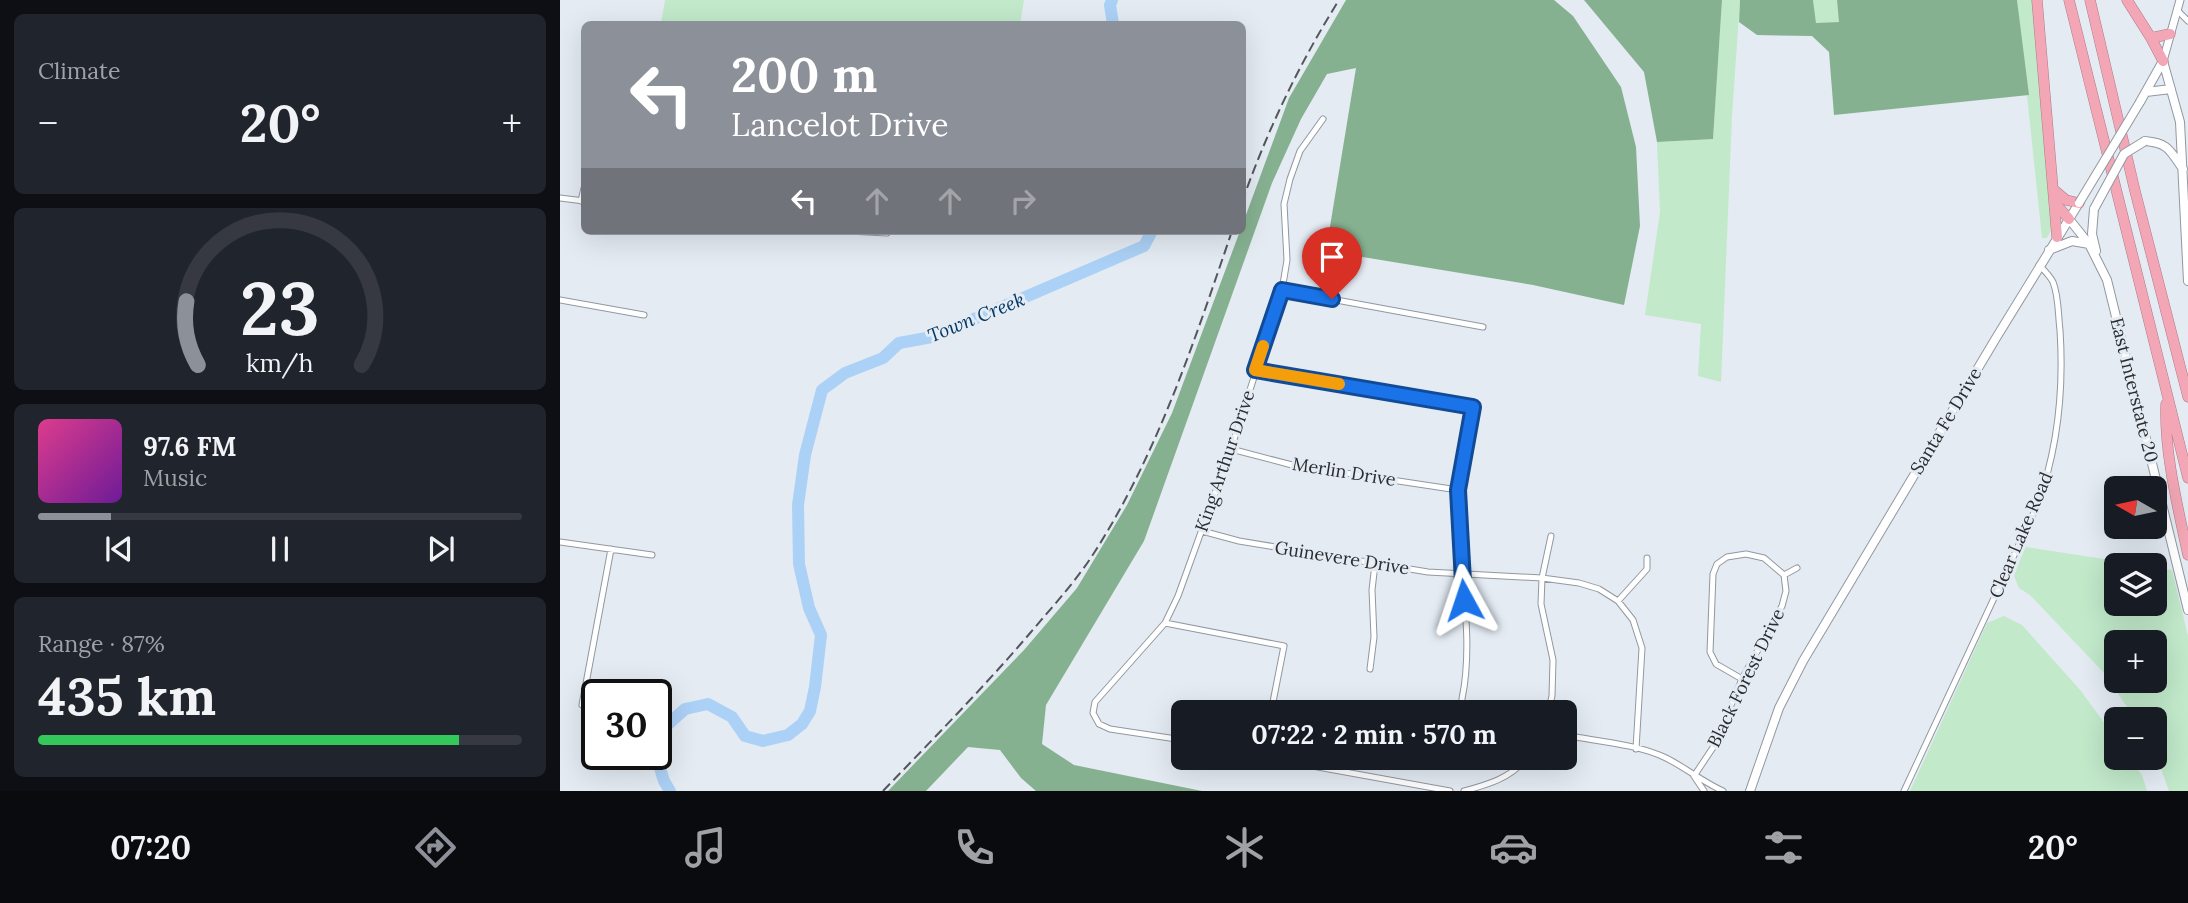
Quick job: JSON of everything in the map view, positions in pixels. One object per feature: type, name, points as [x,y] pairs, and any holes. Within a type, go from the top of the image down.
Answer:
[{"type":"highway","points":[[2037,0],[2057,237]]},
{"type":"highway","points":[[2069,0],[2188,478]]},
{"type":"highway","points":[[2090,0],[2188,397]]},
{"type":"highway","points":[[2127,0],[2163,61]]},
{"type":"highway","points":[[2151,38],[2170,34]]},
{"type":"highway","points":[[2054,189],[2066,200],[2079,203]]},
{"type":"highway","points":[[2055,204],[2069,219]]},
{"type":"highway","points":[[2166,393],[2165,419],[2178,510],[2188,555]]},
{"type":"main road","points":[[2163,61],[2180,122],[2188,281]]},
{"type":"main road","name":"Santa Fe Drive","points":[[1750,791],[1779,708],[1803,661],[2163,61]]},
{"type":"main road","points":[[2146,92],[2171,89]]},
{"type":"main road","points":[[2099,261],[2092,234],[2094,209],[2124,154],[2145,141],[2160,143],[2169,149],[2183,169]]},
{"type":"main road","name":"East Interstate 20","points":[[2069,219],[2089,244],[2107,281],[2188,610]]},
{"type":"main road","points":[[2049,250],[2072,241],[2089,244]]},
{"type":"street","points":[[2163,61],[2180,0]]},
{"type":"street","points":[[2177,10],[2188,21]]},
{"type":"street","name":"King Arthur Drive","points":[[1171,738],[1110,729],[1099,724],[1093,713],[1095,702],[1165,622],[1178,596],[1231,449],[1282,290],[1287,260],[1284,204],[1287,192],[1300,151],[1323,119]]},
{"type":"street","points":[[560,198],[581,201]]},
{"type":"street","name":"Clear Lake Road","points":[[1905,791],[2037,506],[2050,471],[2058,424],[2061,351],[2058,305],[2053,282],[2039,265]]},
{"type":"street","points":[[1282,290],[1483,327]]},
{"type":"street","points":[[560,300],[644,315]]},
{"type":"street","points":[[1255,370],[1473,407],[1458,490],[1461,574],[1469,653],[1462,699]]},
{"type":"street","name":"Merlin Drive","points":[[1231,449],[1292,465],[1458,490]]},
{"type":"street","name":"Guinevere Drive","points":[[1202,531],[1239,541],[1428,572],[1542,578],[1580,583],[1599,589],[1618,601]]},
{"type":"street","points":[[1551,700],[1553,660],[1541,604],[1542,578],[1552,536]]},
{"type":"street","points":[[560,541],[652,555]]},
{"type":"street","points":[[587,679],[611,549]]},
{"type":"street","points":[[1742,679],[1716,664],[1710,652],[1713,574],[1717,564],[1727,557],[1746,554],[1764,558],[1784,575],[1797,568]]},
{"type":"street","points":[[1636,749],[1642,648],[1633,620],[1618,601],[1647,569],[1647,558]]},
{"type":"street","points":[[1370,669],[1374,637],[1372,590],[1375,564]]},
{"type":"street","name":"Black Forest Drive","points":[[1694,776],[1714,746],[1742,679],[1782,606],[1786,591],[1784,575]]},
{"type":"street","points":[[1165,622],[1284,646],[1273,700]]},
{"type":"street","points":[[1577,738],[1665,757],[1723,791]]},
{"type":"street","points":[[1334,770],[1450,791]]},
{"type":"street","points":[[1464,791],[1492,783],[1513,770]]},
{"type":"street","points":[[1694,776],[1704,791]]},
{"type":"green space","points":[[665,0],[1024,0],[1020,21],[662,21]]},
{"type":"green space","points":[[1346,0],[1554,0],[1573,16],[1621,87],[1636,147],[1640,226],[1624,305],[1533,285],[1326,251],[1356,68],[1327,74],[1301,119],[1272,183],[1144,541],[1046,705],[1042,744],[1074,765],[1202,791],[1036,791],[1021,778],[1000,750],[968,747],[926,791],[888,791],[1024,650],[1077,588],[1127,505],[1172,413],[1239,235],[1246,235],[1246,215],[1289,98]]},
{"type":"green space","points":[[1584,0],[1722,0],[1713,139],[1657,142],[1644,72]]},
{"type":"green space","points":[[1722,0],[1740,0],[1732,116],[1721,382],[1698,376],[1701,324],[1645,315],[1660,212],[1657,142],[1713,139]]},
{"type":"green space","points":[[1740,0],[1813,0],[1816,23],[1839,22],[1837,0],[2017,0],[2029,95],[1834,115],[1829,52],[1812,36],[1757,35],[1739,22]]},
{"type":"green space","points":[[1813,0],[1837,0],[1840,22],[1816,24]]},
{"type":"green space","points":[[2017,0],[2032,0],[2052,218],[2047,238],[2042,238]]},
{"type":"green space","points":[[2025,547],[2104,559],[2104,616],[2167,616],[2167,569],[2172,570],[2188,636],[2188,791],[2169,791],[2162,770],[2167,770],[2167,707],[2127,707],[2117,693],[2167,693],[2167,630],[2104,630],[2104,673],[2030,595],[2019,588],[2014,576]]},
{"type":"green space","points":[[2004,616],[2022,625],[2081,691],[2104,723],[2104,770],[2138,770],[2147,791],[1910,791],[1987,623]]},
{"type":"waterway","name":"Town Creek","points":[[1112,0],[1110,5],[1113,21]]},
{"type":"waterway","name":"Town Creek","points":[[670,791],[656,755],[665,727],[685,709],[708,704],[732,717],[745,736],[763,741],[788,735],[802,724],[810,711],[821,635],[809,608],[799,564],[798,505],[805,455],[822,390],[845,373],[883,358],[899,343],[932,337],[1144,246],[1150,235]]},
{"type":"railway","points":[[1246,191],[1285,98],[1339,0]]},
{"type":"railway","points":[[883,791],[1013,652],[1080,574],[1094,553],[1117,515],[1156,436],[1189,355],[1231,235]]},
{"type":"slow traffic","points":[[1263,346],[1255,370],[1339,384]]},
{"type":"route","points":[[1332,299],[1282,290],[1255,370],[1473,407],[1458,490],[1464,600]]}]
